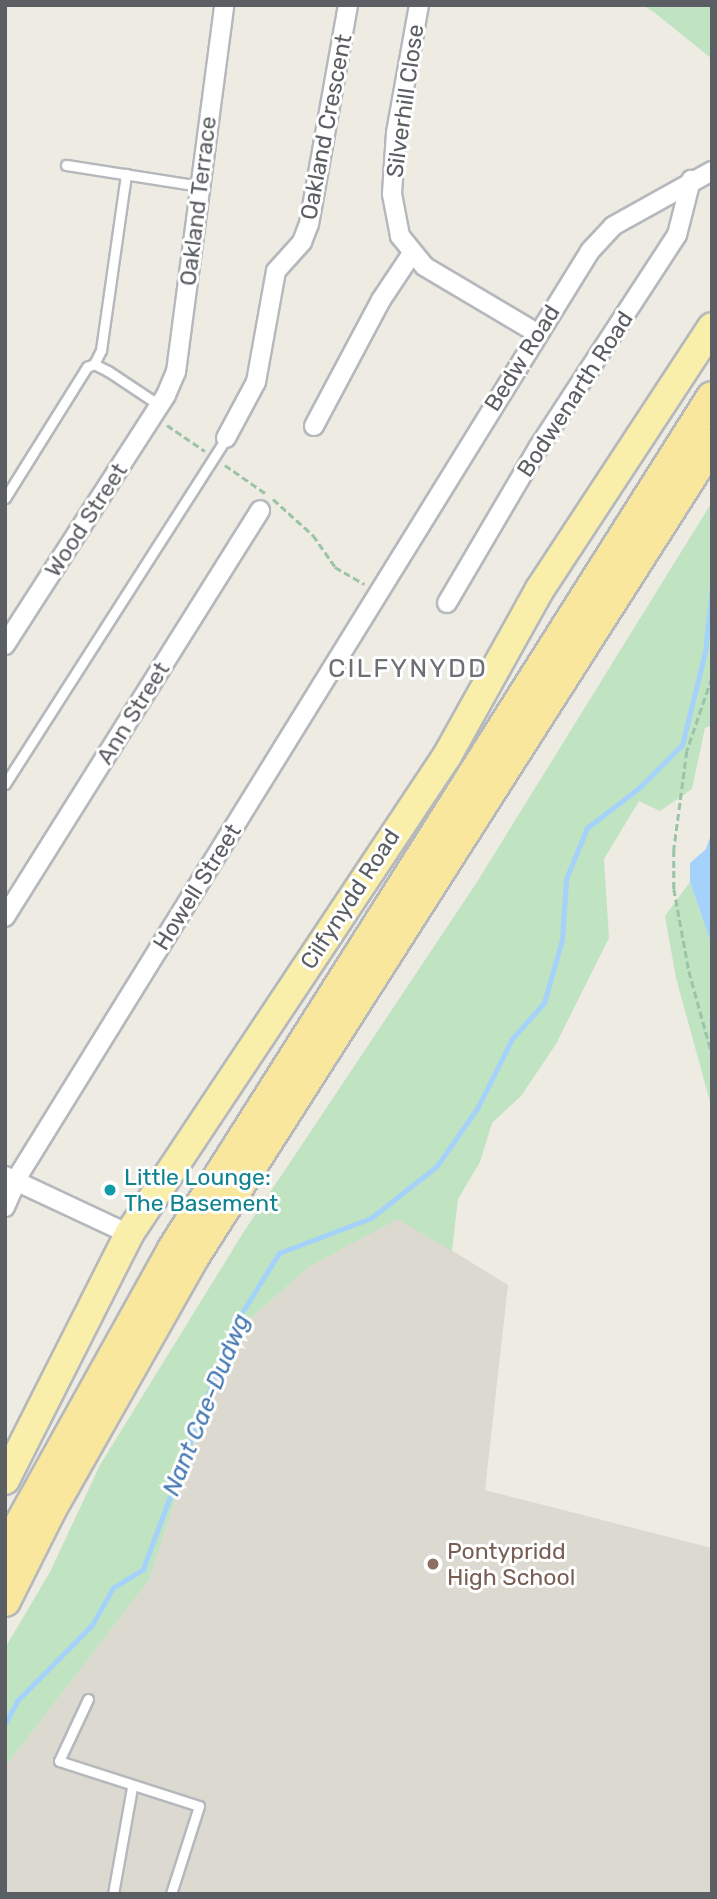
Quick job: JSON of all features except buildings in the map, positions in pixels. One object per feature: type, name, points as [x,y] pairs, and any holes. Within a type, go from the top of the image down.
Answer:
[{"type":"highway","points":[[5,1551],[173,1249],[712,397]]},
{"type":"highway","points":[[5,1601],[50,1511],[193,1258],[712,444]]},
{"type":"main road","name":"Cilfynydd Road","points":[[5,1480],[129,1234],[447,756],[547,577],[712,327]]},
{"type":"street","name":"Oakland Terrace","points":[[163,400],[176,372],[224,5]]},
{"type":"street","name":"Oakland Crescent","points":[[226,438],[256,382],[276,271],[302,242],[309,223],[348,5]]},
{"type":"street","name":"Silverhill Close","points":[[411,255],[400,236],[391,194],[396,134],[419,5]]},
{"type":"street","name":"Bedw Road","points":[[380,593],[537,333],[590,251],[613,226],[691,180],[712,171]]},
{"type":"street","name":"Bodwenarth Road","points":[[447,603],[538,448],[677,235],[691,180]]},
{"type":"street","points":[[314,426],[381,300],[411,255],[537,333]]},
{"type":"street","name":"Wood Street","points":[[5,645],[163,400]]},
{"type":"street","name":"Ann Street","points":[[5,917],[260,510]]},
{"type":"street","name":"Howell Street","points":[[5,1207],[11,1179],[380,593]]},
{"type":"street","points":[[11,1179],[129,1234]]},
{"type":"lane","points":[[66,164],[201,186]]},
{"type":"lane","points":[[5,498],[87,367],[93,365],[101,350],[126,174]]},
{"type":"lane","points":[[93,365],[163,400]]},
{"type":"lane","points":[[5,784],[226,438]]},
{"type":"lane","points":[[88,1699],[60,1761],[132,1787],[199,1806],[171,1894]]},
{"type":"lane","points":[[113,1894],[132,1787]]},
{"type":"path","points":[[712,678],[687,751],[674,863],[689,971],[712,1054]]},
{"type":"shaded area","name":"Pontypridd High School","points":[[399,1218],[508,1285],[485,1490],[712,1548],[712,1894],[5,1894],[5,1767],[149,1580],[229,1337],[310,1266]]},
{"type":"green space","points":[[643,5],[712,5],[712,59],[655,13]]},
{"type":"green space","points":[[712,502],[712,725],[705,728],[692,789],[660,811],[639,801],[604,859],[609,938],[556,1044],[521,1096],[492,1123],[480,1162],[458,1199],[452,1251],[398,1219],[310,1266],[229,1337],[149,1580],[5,1767],[5,1648],[50,1572],[100,1465],[243,1233],[477,882]]},
{"type":"green space","points":[[690,882],[712,946],[712,1109],[676,978],[665,916]]},
{"type":"water","points":[[712,831],[712,946],[690,882],[690,863],[706,849]]},
{"type":"waterway","name":"Nant Cae-Dudwg","points":[[5,1724],[17,1701],[92,1625],[113,1588],[143,1569],[233,1327],[279,1253],[371,1218],[437,1166],[478,1107],[512,1039],[544,1003],[562,940],[566,879],[587,828],[640,787],[682,745],[705,652],[712,588]]},
{"type":"place","name":"Little Lounge: The Basement","points":[[110,1190]]},
{"type":"place","name":"Pontypridd High School","points":[[433,1564]]},
{"type":"district","name":"CILFYNYDD","points":[[408,669]]}]
